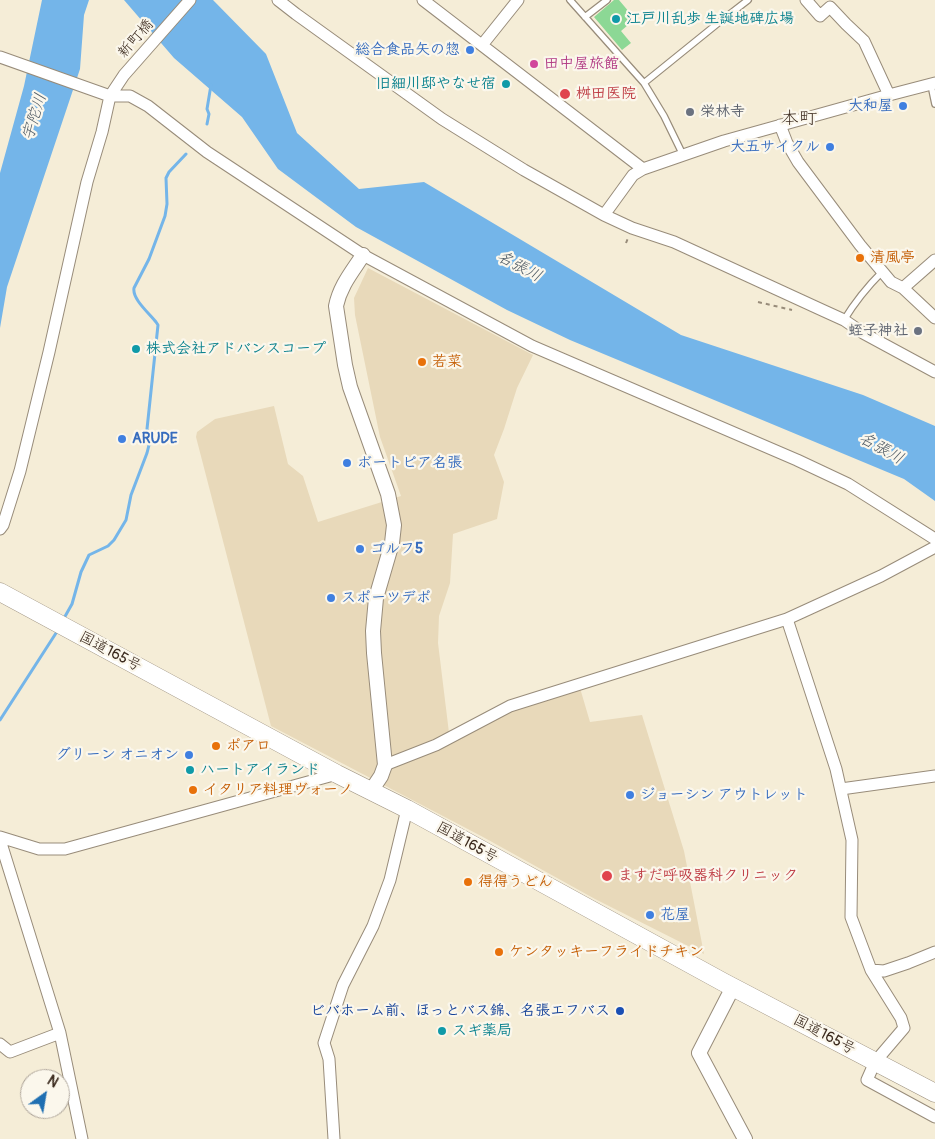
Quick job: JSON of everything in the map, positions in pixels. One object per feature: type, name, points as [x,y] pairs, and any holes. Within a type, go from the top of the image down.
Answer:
[{"type":"highway","name":"国道165号","points":[[0,592],[337,774],[407,809],[733,987],[935,1093]]},
{"type":"street","name":"新町橋","points":[[105,94],[124,76],[190,0]]},
{"type":"street","points":[[278,0],[442,119],[524,170],[604,215],[632,228],[674,242],[844,320],[863,333],[935,372]]},
{"type":"street","points":[[423,0],[644,169]]},
{"type":"street","points":[[482,45],[518,0]]},
{"type":"street","points":[[806,0],[820,16],[830,7],[864,42],[889,95]]},
{"type":"street","points":[[0,57],[105,94],[130,96],[148,106],[207,152],[363,256],[532,346],[797,460],[848,484],[935,539]]},
{"type":"street","points":[[604,215],[633,175],[644,169],[724,141],[933,84]]},
{"type":"street","points":[[0,530],[20,471],[87,182],[102,132],[105,94]]},
{"type":"street","points":[[780,125],[806,174],[860,245],[891,282],[903,288],[935,318]]},
{"type":"street","points":[[363,256],[343,286],[336,306],[350,387],[388,494],[394,525],[392,543],[376,598],[373,631],[386,765],[372,791]]},
{"type":"street","points":[[903,288],[935,260]]},
{"type":"street","points":[[386,765],[436,744],[510,706],[787,618],[882,576],[935,547]]},
{"type":"street","points":[[787,618],[836,769],[852,840],[851,917],[871,970],[901,1018],[904,1028],[875,1062],[867,1080],[935,1117]]},
{"type":"street","points":[[0,838],[39,849],[65,850],[337,774]]},
{"type":"street","points":[[841,789],[935,776]]},
{"type":"street","points":[[334,1139],[329,1059],[324,1043],[343,985],[373,926],[390,880],[407,809]]},
{"type":"street","points":[[0,838],[60,1033],[82,1139]]},
{"type":"street","points":[[871,970],[884,971],[935,952]]},
{"type":"street","points":[[733,987],[699,1053],[745,1139]]},
{"type":"street","points":[[0,1044],[10,1052],[60,1033]]},
{"type":"lane","points":[[570,0],[644,84],[664,116],[683,155]]},
{"type":"lane","points":[[585,17],[607,0]]},
{"type":"lane","points":[[644,84],[748,0]]},
{"type":"lane","points":[[933,84],[935,104]]},
{"type":"lane","points":[[844,320],[855,301],[882,272]]},
{"type":"shaded area","points":[[368,268],[533,355],[517,388],[494,455],[504,482],[497,519],[453,534],[450,583],[439,616],[438,643],[450,741],[512,710],[580,688],[590,722],[642,715],[684,851],[704,954],[595,899],[483,837],[271,726],[196,437],[197,432],[215,419],[274,406],[288,464],[303,476],[318,522],[401,496],[380,437],[355,315],[354,298]]},
{"type":"green space","points":[[614,0],[619,0],[635,19],[621,31],[631,43],[622,50],[594,17]]},
{"type":"water","name":"宇陀川","points":[[42,0],[89,0],[84,15],[80,69],[7,287],[0,328],[0,173],[24,86]]},
{"type":"water","name":"名張川","points":[[124,0],[213,0],[266,54],[297,133],[359,189],[424,182],[681,335],[863,395],[935,426],[935,501],[904,479],[570,340],[507,310],[356,227],[278,169],[242,117],[174,58]]},
{"type":"waterway","points":[[207,124],[209,114],[207,109],[211,85]]},
{"type":"waterway","points":[[63,620],[72,604],[81,572],[89,555],[108,546],[114,540],[126,520],[131,495],[147,453],[149,445],[147,429],[158,325],[138,301],[134,288],[149,259],[165,216],[167,204],[166,178],[169,172],[186,154]]},
{"type":"waterway","points":[[0,720],[58,630]]},
{"type":"place","name":"江戸川乱歩 生誕地碑広場","points":[[616,19]]},
{"type":"place","name":"総合食品矢の惣","points":[[470,50]]},
{"type":"place","name":"田中屋旅館","points":[[534,64]]},
{"type":"place","name":"旧細川邸やなせ宿","points":[[506,84]]},
{"type":"place","name":"桝田医院","points":[[565,94]]},
{"type":"place","name":"大和屋","points":[[903,106]]},
{"type":"place","name":"栄林寺","points":[[690,112]]},
{"type":"place","name":"大五サイクル","points":[[830,147]]},
{"type":"place","name":"清風亭","points":[[860,258]]},
{"type":"place","name":"蛭子神社","points":[[918,331]]},
{"type":"place","name":"株式会社アドバンスコープ","points":[[136,349]]},
{"type":"place","name":"若菜","points":[[422,362]]},
{"type":"place","name":"ARUDE","points":[[122,439]]},
{"type":"place","name":"ボートピア名張","points":[[347,463]]},
{"type":"place","name":"ゴルフ5","points":[[360,549]]},
{"type":"place","name":"スポーツデポ","points":[[331,598]]},
{"type":"place","name":"ポアロ","points":[[216,746]]},
{"type":"place","name":"グリーン オニオン","points":[[189,755]]},
{"type":"place","name":"ハートアイランド","points":[[190,770]]},
{"type":"place","name":"イタリア料理ヴォーノ","points":[[193,790]]},
{"type":"place","name":"ジョーシン アウトレット","points":[[630,795]]},
{"type":"place","name":"ますだ呼吸器科クリニック","points":[[607,876]]},
{"type":"place","name":"得得うどん","points":[[468,882]]},
{"type":"place","name":"花屋","points":[[650,915]]},
{"type":"place","name":"ケンタッキーフライドチキン","points":[[499,952]]},
{"type":"place","name":"ビバホーム前、ほっとバス錦、名張エフバス","points":[[620,1011]]},
{"type":"place","name":"スギ薬局","points":[[442,1031]]},
{"type":"district","name":"本町","points":[[799,119]]}]
